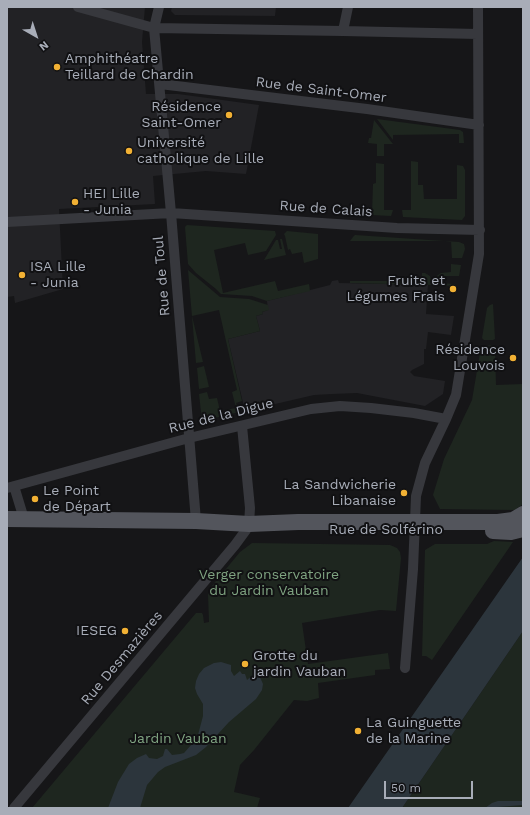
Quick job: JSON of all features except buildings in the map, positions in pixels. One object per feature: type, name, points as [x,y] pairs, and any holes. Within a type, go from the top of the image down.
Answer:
[{"type":"main road","name":"Rue de Solférino","points":[[7,519],[196,521],[249,524],[282,529],[414,526],[511,532],[522,520]]},
{"type":"street","points":[[78,7],[154,28],[478,34]]},
{"type":"street","name":"Rue de Toul","points":[[159,7],[154,28],[171,213],[196,521]]},
{"type":"street","points":[[343,31],[348,7]]},
{"type":"street","points":[[405,668],[413,565],[416,496],[422,472],[433,444],[446,419],[458,385],[479,254],[478,7]]},
{"type":"street","name":"Rue de Saint-Omer","points":[[160,84],[367,109],[479,125]]},
{"type":"street","name":"Rue de Calais","points":[[7,222],[171,213],[382,227],[480,230]]},
{"type":"street","name":"Rue de la Digue","points":[[10,487],[189,438],[311,409],[340,406],[396,410],[446,419]]},
{"type":"street","points":[[242,426],[250,508],[249,524]]},
{"type":"street","points":[[10,487],[24,518]]},
{"type":"street","name":"Rue Desmazières","points":[[14,808],[235,546],[249,524]]},
{"type":"shaded area","name":"Université catholique de Lille","points":[[7,7],[145,7],[142,42],[146,94],[178,94],[259,105],[246,174],[206,171],[153,176],[155,204],[59,209],[63,289],[15,303],[14,296],[7,297]]},
{"type":"shaded area","points":[[172,7],[276,7],[275,16],[175,15],[171,11]]},
{"type":"shaded area","points":[[338,280],[339,283],[428,285],[426,314],[454,316],[451,335],[428,332],[426,349],[424,349],[424,364],[410,372],[414,376],[445,381],[443,394],[425,406],[357,393],[314,395],[245,411],[228,339],[260,331],[256,316],[263,314],[262,312],[268,310],[267,301],[330,285],[332,281]]},
{"type":"shaded area","points":[[523,557],[523,631],[402,808],[348,808]]},
{"type":"shaded area","points":[[221,662],[231,665],[231,671],[234,676],[240,671],[242,674],[245,674],[247,680],[255,673],[259,675],[263,684],[262,690],[256,699],[229,722],[206,747],[196,755],[165,767],[158,772],[147,785],[140,808],[108,808],[118,782],[129,764],[146,754],[149,758],[157,759],[163,756],[165,749],[167,749],[172,755],[184,753],[192,744],[198,735],[203,716],[203,704],[195,688],[196,681],[204,668],[214,663]]},
{"type":"shaded area","points":[[498,801],[523,801],[523,805],[485,808]]},
{"type":"green space","points":[[377,119],[460,130],[463,132],[464,143],[459,143],[459,134],[393,135],[393,140]]},
{"type":"green space","points":[[374,120],[393,144],[384,144],[384,156],[377,156],[377,144],[368,143],[369,138],[371,138]]},
{"type":"green space","points":[[411,161],[418,162],[418,185],[423,185],[424,199],[457,199],[457,165],[463,166],[465,170],[465,216],[462,220],[403,217],[402,210],[411,210]]},
{"type":"green space","points":[[376,163],[384,164],[384,210],[393,210],[391,216],[372,215],[373,184],[376,183]]},
{"type":"green space","points":[[187,225],[275,231],[276,235],[266,251],[248,255],[245,243],[214,250],[223,293],[275,281],[278,291],[309,284],[310,291],[267,301],[252,296],[221,294],[196,273],[188,264],[185,227]]},
{"type":"green space","points":[[287,231],[318,234],[318,259],[304,263],[302,252],[292,254],[290,249],[288,250],[284,234]]},
{"type":"green space","points":[[355,235],[444,241],[350,241]]},
{"type":"green space","points":[[280,239],[282,239],[286,255],[264,260],[276,240],[278,240],[280,249],[282,249]]},
{"type":"green space","points":[[451,241],[464,244],[465,249],[462,258],[452,258]]},
{"type":"green space","points":[[451,264],[461,265],[459,276],[440,276],[439,283],[455,284],[455,286],[436,285],[436,277],[438,275],[441,273],[451,272]]},
{"type":"green space","points":[[188,270],[220,297],[249,299],[268,305],[269,310],[256,316],[260,331],[228,339],[242,401],[236,403],[240,412],[226,415],[225,410],[236,408],[232,392],[237,390],[219,310],[192,316],[203,362],[196,363]]},
{"type":"green space","points":[[422,273],[430,276],[432,285],[350,283],[350,281],[422,281]]},
{"type":"green space","points":[[493,304],[495,339],[484,340],[482,338],[487,308]]},
{"type":"green space","points":[[493,345],[495,347],[496,385],[523,384],[523,504],[515,510],[440,509],[433,495],[444,459],[472,400],[481,347]]},
{"type":"green space","points":[[204,366],[209,387],[199,389],[197,368]]},
{"type":"green space","points":[[207,392],[209,399],[217,398],[220,411],[222,411],[223,416],[202,421],[199,394]]},
{"type":"green space","points":[[494,541],[513,542],[432,660],[426,656],[422,656],[425,550],[435,544],[487,544]]},
{"type":"green space","name":"Jardin Vauban","points":[[252,543],[390,545],[397,548],[400,552],[401,558],[396,611],[380,610],[302,623],[308,664],[388,653],[390,669],[375,670],[375,675],[318,683],[319,698],[307,701],[294,700],[240,765],[234,792],[260,798],[257,808],[32,808],[196,613],[202,613],[204,623],[209,622],[208,594],[211,587],[240,552]]},
{"type":"green space","points":[[523,631],[523,808],[402,808]]},
{"type":"place","name":"Amphithéatre Teillard de Chardin","points":[[57,67]]},
{"type":"place","name":"Résidence Saint-Omer","points":[[229,115]]},
{"type":"place","name":"Université catholique de Lille","points":[[129,151]]},
{"type":"place","name":"HEI Lille - Junia","points":[[75,202]]},
{"type":"place","name":"ISA Lille - Junia","points":[[22,275]]},
{"type":"place","name":"Fruits et Légumes Frais","points":[[453,289]]},
{"type":"place","name":"Résidence Louvois","points":[[513,358]]},
{"type":"place","name":"La Sandwicherie Libanaise","points":[[404,493]]},
{"type":"place","name":"Le Point de Départ","points":[[35,499]]},
{"type":"place","name":"IESEG","points":[[125,631]]},
{"type":"place","name":"Grotte du jardin Vauban","points":[[245,664]]},
{"type":"place","name":"La Guinguette de la Marine","points":[[358,731]]},
{"type":"park label","name":"Verger conservatoire du Jardin Vauban","points":[[269,584]]}]
